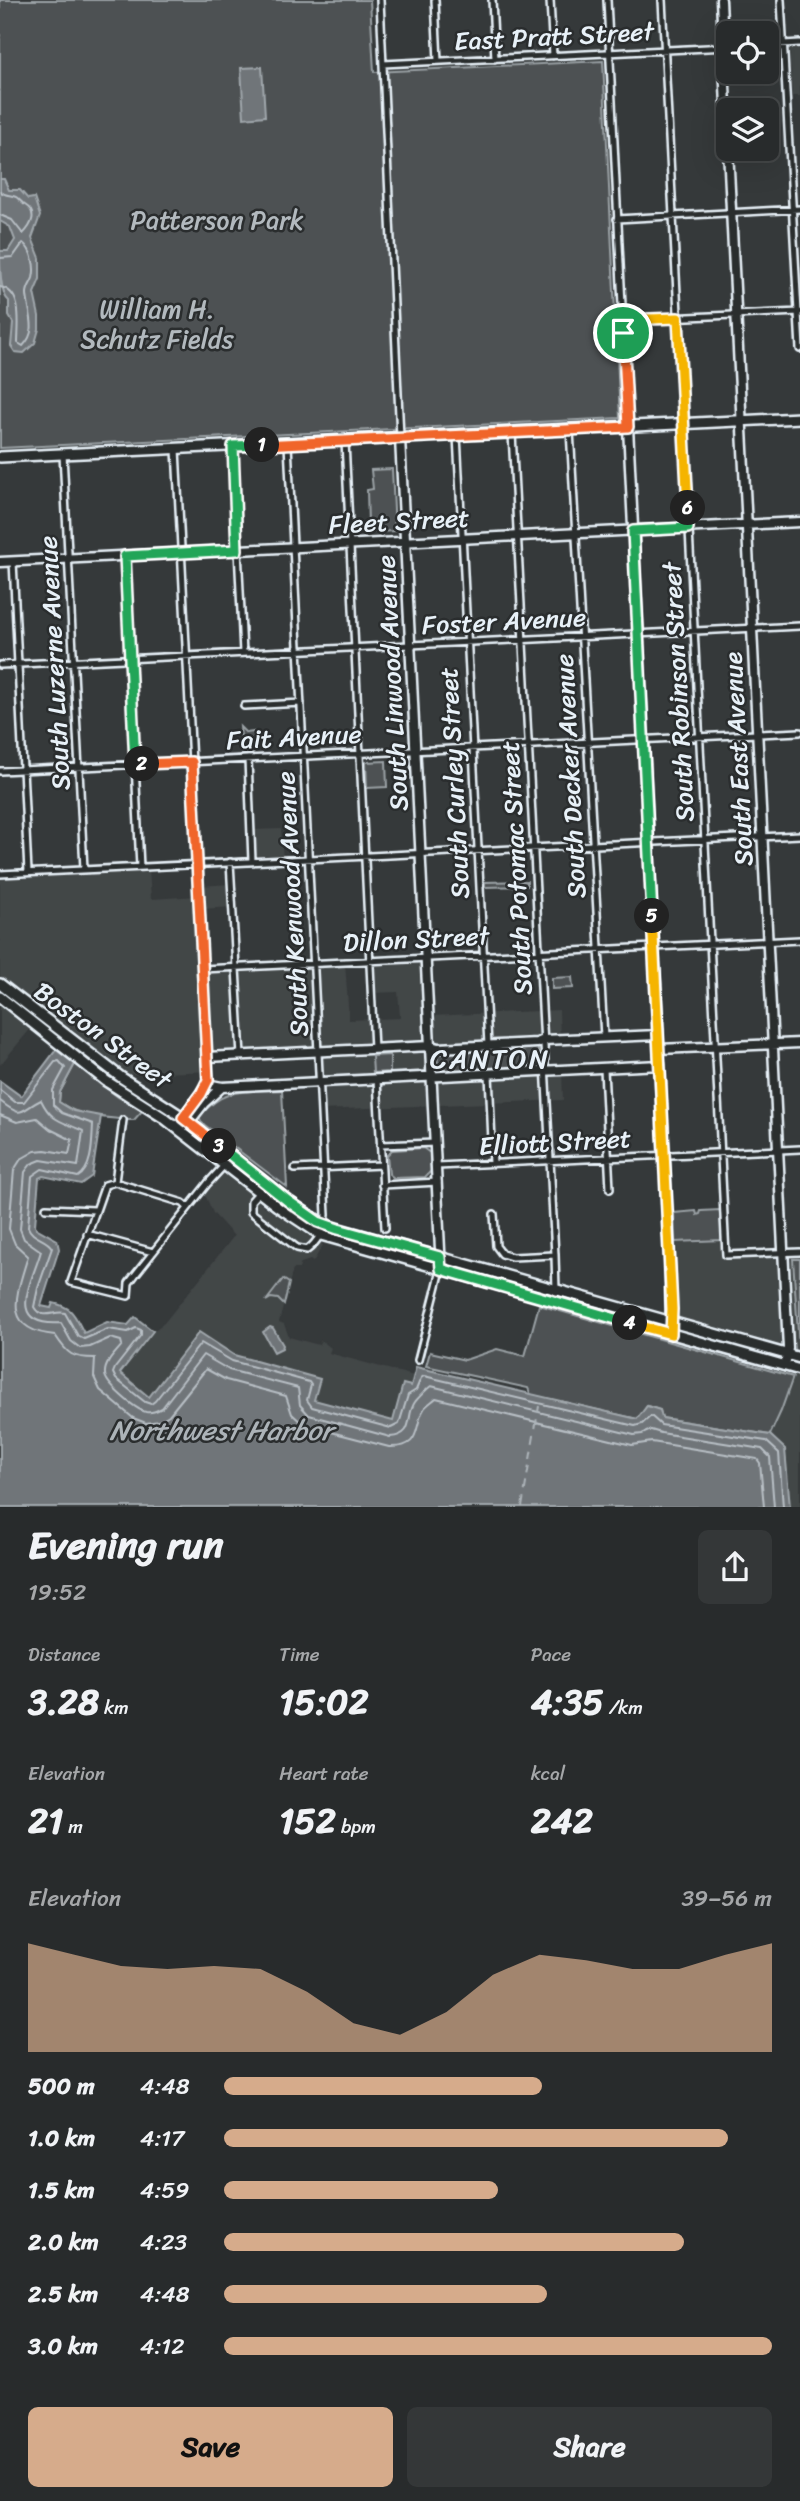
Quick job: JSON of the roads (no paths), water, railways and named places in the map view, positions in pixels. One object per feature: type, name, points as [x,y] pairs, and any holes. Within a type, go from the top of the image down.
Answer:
[{"type":"main road","points":[[0,457],[800,418]]},
{"type":"main road","name":"Boston Street","points":[[0,984],[122,1079],[186,1120],[323,1230],[440,1257],[800,1359]]},
{"type":"main road","name":"Boston Street","points":[[0,997],[106,1081],[179,1129],[299,1222],[441,1269],[800,1370]]},
{"type":"street","name":"South Linwood Avenue","points":[[380,0],[441,1269],[418,1360]]},
{"type":"street","points":[[435,0],[438,61]]},
{"type":"street","points":[[492,0],[495,59]]},
{"type":"street","points":[[550,0],[553,56]]},
{"type":"street","points":[[607,0],[659,1035],[671,1334]]},
{"type":"street","name":"South Robinson Street","points":[[662,0],[726,1255],[783,1252]]},
{"type":"street","name":"South East Avenue","points":[[721,0],[723,21]]},
{"type":"street","points":[[781,0],[797,209],[800,349]]},
{"type":"street","points":[[779,44],[800,43]]},
{"type":"street","name":"East Pratt Street","points":[[383,64],[716,47]]},
{"type":"street","name":"South East Avenue","points":[[729,161],[788,1355],[785,1366]]},
{"type":"street","points":[[617,219],[797,209]]},
{"type":"street","points":[[622,320],[799,312]]},
{"type":"street","name":"South Decker Avenue","points":[[570,430],[604,1037]]},
{"type":"street","name":"South Potomac Street","points":[[512,433],[555,1255],[555,1290],[552,1300]]},
{"type":"street","name":"South Curley Street","points":[[457,435],[488,1045]]},
{"type":"street","points":[[345,441],[374,1049]]},
{"type":"street","name":"South Kenwood Avenue","points":[[288,443],[324,1168],[323,1230]]},
{"type":"street","points":[[233,446],[243,653]]},
{"type":"street","points":[[176,449],[208,1080],[179,1129]]},
{"type":"street","name":"South Luzerne Avenue","points":[[63,454],[84,868]]},
{"type":"street","name":"Fleet Street","points":[[0,562],[800,522]]},
{"type":"street","points":[[125,556],[140,867]]},
{"type":"street","points":[[13,561],[28,872]]},
{"type":"street","name":"Foster Avenue","points":[[0,665],[800,626]]},
{"type":"street","points":[[244,706],[301,703]]},
{"type":"street","name":"Fait Avenue","points":[[0,771],[800,732]]},
{"type":"street","points":[[248,759],[252,861]]},
{"type":"street","points":[[0,874],[800,835]]},
{"type":"street","points":[[230,862],[241,1056]]},
{"type":"street","name":"Dillon Street","points":[[202,969],[800,940]]},
{"type":"street","points":[[207,1057],[431,1046],[438,1048],[659,1035]]},
{"type":"street","points":[[659,1049],[800,1042]]},
{"type":"street","points":[[208,1080],[212,1085],[222,1087],[660,1065]]},
{"type":"street","points":[[604,1069],[610,1189]]},
{"type":"street","points":[[489,1074],[494,1164]]},
{"type":"street","points":[[377,1079],[385,1228]]},
{"type":"street","points":[[186,1120],[222,1087]]},
{"type":"street","points":[[115,1182],[123,1120]]},
{"type":"street","points":[[380,1146],[436,1143]]},
{"type":"street","name":"Elliott Street","points":[[437,1167],[800,1149]]},
{"type":"street","points":[[188,1208],[183,1203],[115,1182],[105,1185],[71,1282],[128,1296],[129,1283],[208,1183],[232,1157]]},
{"type":"street","points":[[295,1169],[381,1165]]},
{"type":"street","points":[[382,1185],[438,1182]]},
{"type":"street","points":[[258,1192],[251,1201],[251,1212],[301,1250],[307,1250],[314,1245],[323,1230]]},
{"type":"street","points":[[46,1208],[95,1210]]},
{"type":"street","points":[[494,1214],[497,1248],[505,1256],[555,1255]]},
{"type":"street","points":[[87,1234],[153,1252]]},
{"type":"street","points":[[783,1252],[800,1252]]},
{"type":"water","points":[[262,67],[265,116],[244,118],[241,68]]},
{"type":"water","points":[[0,179],[4,179],[9,190],[20,190],[28,199],[34,198],[40,216],[32,238],[40,258],[40,279],[34,293],[39,329],[35,343],[24,353],[15,352],[11,346],[13,323],[1,279],[0,251],[8,251],[15,240],[10,227],[0,221]]},
{"type":"water","name":"Northwest Harbor","points":[[56,1050],[75,1064],[60,1092],[59,1102],[74,1111],[101,1116],[92,1176],[81,1184],[43,1176],[39,1178],[35,1225],[57,1240],[59,1249],[41,1306],[51,1308],[53,1303],[65,1307],[73,1313],[84,1333],[107,1322],[128,1325],[135,1317],[153,1331],[120,1373],[149,1397],[199,1332],[234,1355],[320,1379],[314,1400],[393,1421],[403,1384],[411,1386],[416,1367],[637,1419],[647,1406],[660,1410],[662,1418],[770,1435],[785,1449],[790,1507],[0,1507],[0,1081],[21,1096]]},
{"type":"water","points":[[270,1327],[283,1345],[274,1352],[263,1332]]},
{"type":"district","name":"CANTON","points":[[490,1058]]},
{"type":"park label","name":"Patterson Park","points":[[217,220]]},
{"type":"park label","name":"William H. Schutz Fields","points":[[157,324]]}]
